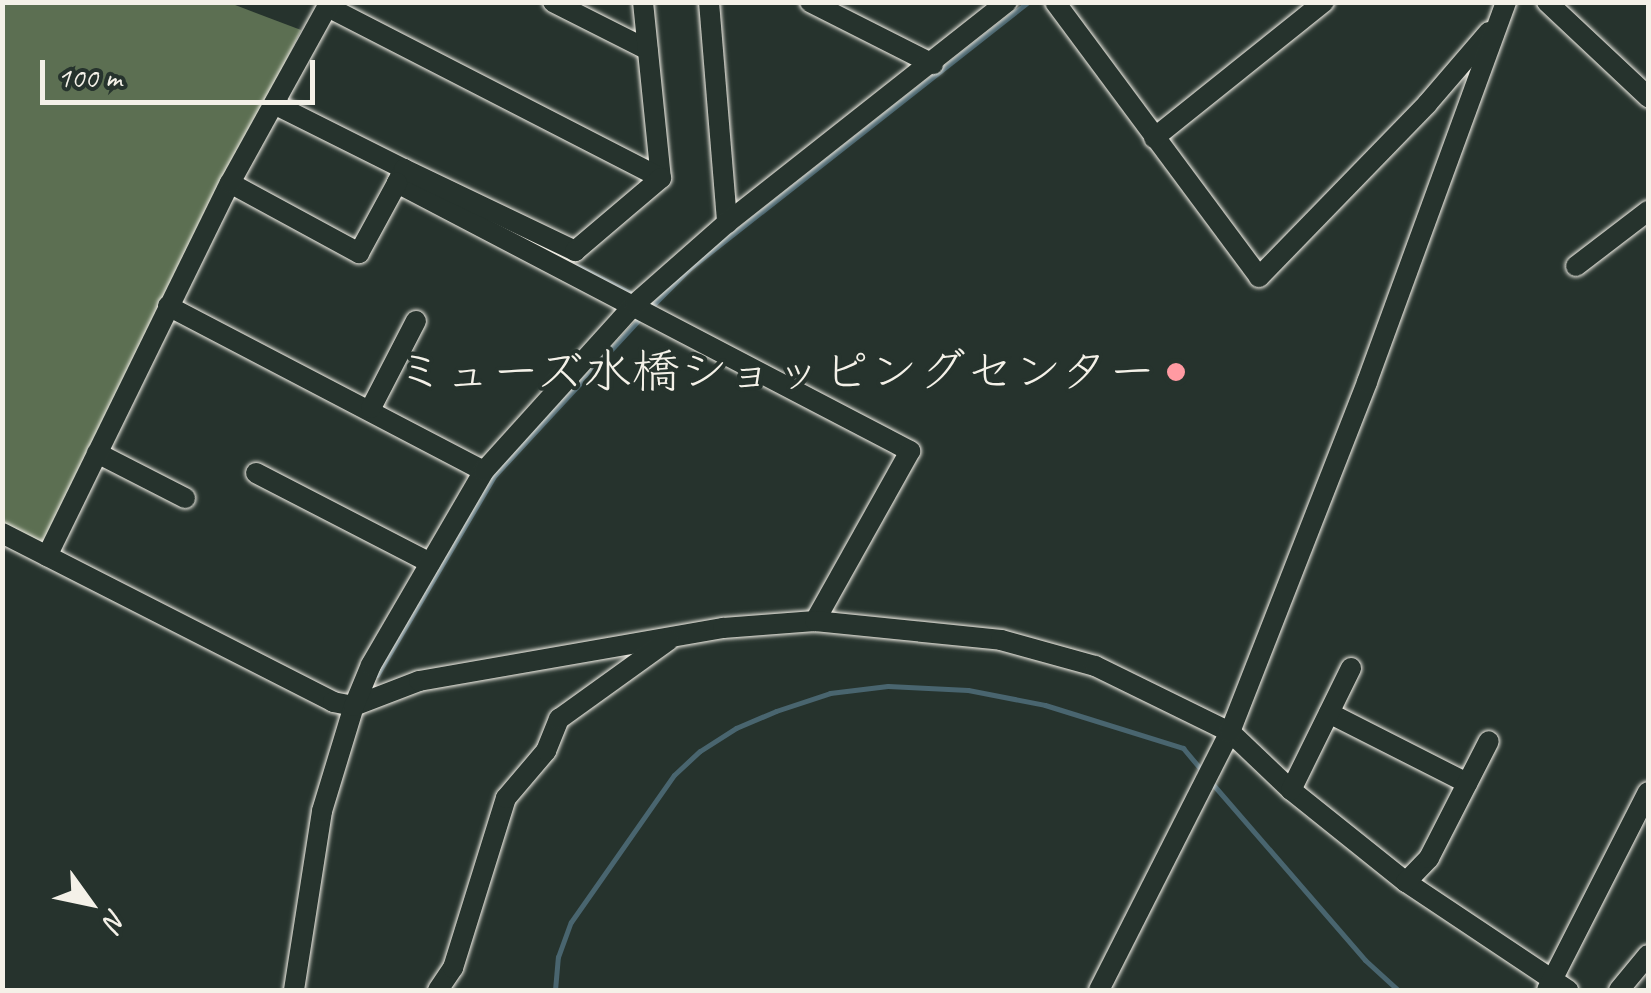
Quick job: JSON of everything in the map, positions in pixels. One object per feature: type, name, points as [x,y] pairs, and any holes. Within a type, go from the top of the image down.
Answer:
[{"type":"street","points":[[553,2],[648,50]]},
{"type":"street","points":[[643,2],[661,178]]},
{"type":"street","points":[[710,2],[727,224]]},
{"type":"street","points":[[810,2],[933,64]]},
{"type":"street","points":[[294,990],[322,811],[354,706],[371,665],[484,471],[635,304],[727,224],[1007,2]]},
{"type":"street","points":[[1055,2],[1260,277],[1414,118],[1502,12]]},
{"type":"street","points":[[1154,138],[1324,2]]},
{"type":"street","points":[[1547,2],[1648,97]]},
{"type":"street","points":[[47,556],[230,183],[329,5],[661,178]]},
{"type":"street","points":[[1099,990],[1230,732],[1360,401],[1502,12]]},
{"type":"street","points":[[274,104],[635,304],[910,450],[815,621]]},
{"type":"street","points":[[400,176],[575,251],[661,178]]},
{"type":"street","points":[[230,183],[358,252],[400,176]]},
{"type":"street","points":[[1576,266],[1648,211]]},
{"type":"street","points":[[168,306],[371,408],[484,471]]},
{"type":"street","points":[[371,408],[416,322]]},
{"type":"street","points":[[96,453],[185,498]]},
{"type":"street","points":[[256,474],[430,563]]},
{"type":"street","points":[[2,534],[332,702],[354,706],[419,681],[675,636],[815,621],[1001,640],[1095,666],[1230,732],[1291,790],[1406,882],[1556,987],[1648,792]]},
{"type":"street","points":[[438,990],[453,968],[506,798],[546,751],[560,719],[675,636]]},
{"type":"street","points":[[1291,790],[1352,668]]},
{"type":"street","points":[[1329,713],[1467,782]]},
{"type":"street","points":[[1406,882],[1428,858],[1489,740]]},
{"type":"street","points":[[1619,990],[1648,955]]},
{"type":"green space","points":[[2,3],[230,3],[301,30],[47,556],[3,533]]},
{"type":"waterway","points":[[650,308],[690,268],[1028,2]]},
{"type":"waterway","points":[[577,266],[634,295]]},
{"type":"waterway","points":[[377,675],[495,475],[642,316]]},
{"type":"waterway","points":[[555,990],[558,957],[571,922],[674,775],[700,751],[736,728],[776,711],[830,693],[888,686],[968,690],[1045,705],[1183,748],[1203,772]]},
{"type":"waterway","points":[[1210,781],[1365,960],[1398,990]]},
{"type":"place","name":"ミューズ水橋ショッピングセンター","points":[[1176,372]]}]
